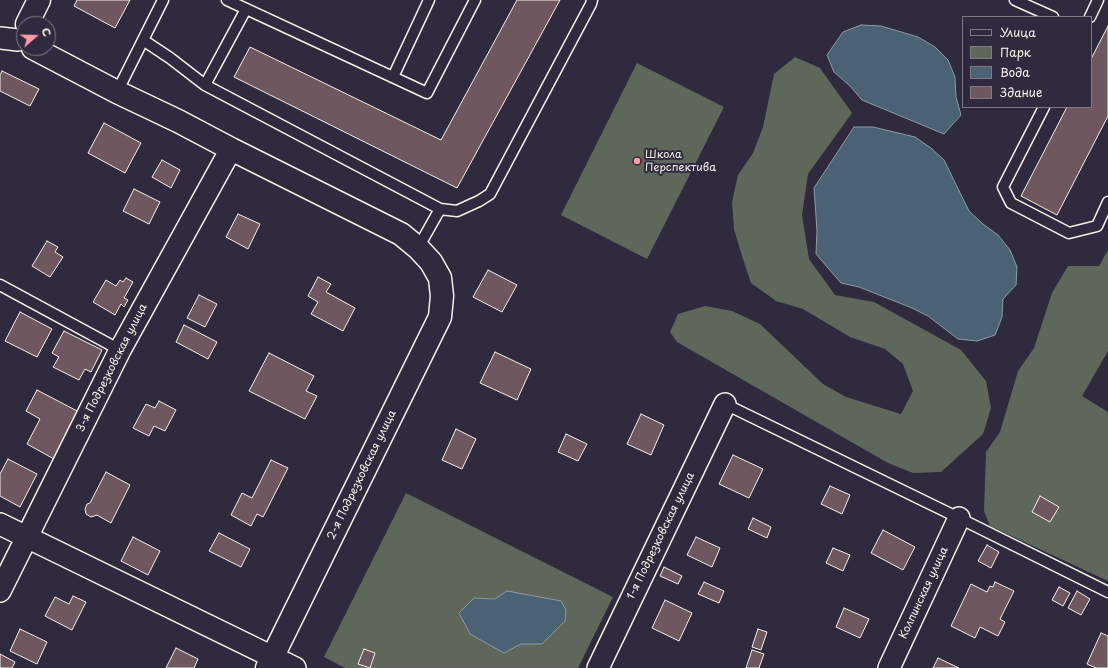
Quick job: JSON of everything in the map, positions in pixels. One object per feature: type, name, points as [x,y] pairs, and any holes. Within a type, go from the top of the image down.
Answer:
[{"type":"street","points":[[31,16],[39,0]]},
{"type":"street","points":[[54,56],[117,92],[178,121],[401,234],[418,248]]},
{"type":"street","name":"3-я Подрезковская улица","points":[[0,591],[120,350],[231,149]]},
{"type":"street","name":"2-я Подрезковская улица","points":[[270,662],[440,317],[442,296],[440,278],[430,262],[418,248]]},
{"type":"street","name":"1-я Подрезковская улица","points":[[598,668],[725,404]]},
{"type":"street","name":"Колпинская улица","points":[[889,668],[959,518]]},
{"type":"street","points":[[0,524],[27,536],[270,662],[295,668]]},
{"type":"lane","points":[[117,92],[163,0]]},
{"type":"lane","points":[[227,0],[428,93],[475,0]]},
{"type":"lane","points":[[393,77],[429,0]]},
{"type":"lane","points":[[143,40],[170,58],[205,85],[440,209],[457,210],[479,201],[490,194],[592,0]]},
{"type":"lane","points":[[1015,0],[1051,16]]},
{"type":"lane","points":[[1090,16],[1098,0]]},
{"type":"lane","points":[[205,85],[246,9]]},
{"type":"lane","points":[[1043,108],[1003,187],[1011,203],[1069,233],[1097,226],[1108,202]]},
{"type":"lane","points":[[418,248],[440,209]]},
{"type":"lane","points":[[0,285],[120,350]]},
{"type":"lane","points":[[725,404],[1108,592]]},
{"type":"green space","points":[[795,57],[820,68],[852,113],[808,174],[802,215],[809,259],[835,295],[874,302],[961,350],[986,381],[991,408],[983,434],[941,472],[913,473],[888,463],[677,342],[670,332],[678,314],[705,306],[732,311],[760,324],[823,384],[846,397],[901,414],[913,391],[903,364],[885,349],[850,337],[803,309],[776,301],[751,283],[734,229],[732,202],[738,175],[753,153],[763,127],[774,74]]},
{"type":"green space","points":[[637,63],[724,107],[647,259],[561,215]]},
{"type":"green space","points":[[1108,250],[1108,351],[1082,396],[1108,412],[1108,581],[990,526],[984,511],[986,452],[1000,432],[1018,371],[1034,348],[1052,293],[1068,266],[1099,266]]},
{"type":"green space","points":[[406,493],[613,597],[578,668],[345,668],[324,657]],"holes":[[[474,598],[495,599],[542,644],[520,644]]]},
{"type":"water","points":[[861,25],[881,26],[918,37],[935,47],[948,60],[955,77],[956,97],[961,115],[944,134],[862,100],[850,86],[834,72],[827,55],[843,32]]},
{"type":"water","points":[[854,127],[873,127],[915,137],[931,148],[944,160],[969,211],[998,235],[1010,250],[1017,267],[1016,285],[1003,299],[1002,317],[995,335],[977,341],[958,339],[928,316],[912,308],[859,287],[841,283],[816,254],[817,231],[814,188]]},
{"type":"water","points":[[507,591],[561,601],[566,610],[565,621],[542,644],[521,644],[504,653],[470,634],[459,613],[474,598],[495,599]]},
{"type":"building","points":[[77,0],[130,0],[115,28],[74,6]]},
{"type":"building","points":[[517,0],[560,0],[457,188],[234,77],[250,47],[441,140]]},
{"type":"building","points":[[1108,26],[1108,116],[1057,215],[1021,196],[1066,108],[1092,108],[1092,57]]},
{"type":"building","points":[[2,71],[39,89],[30,106],[0,91],[0,75]]},
{"type":"building","points":[[104,123],[141,143],[125,173],[88,153]]},
{"type":"building","points":[[162,160],[180,170],[171,188],[152,177]]},
{"type":"building","points":[[134,189],[160,202],[149,224],[123,211]]},
{"type":"building","points":[[238,214],[260,224],[248,249],[226,237]]},
{"type":"building","points":[[47,241],[58,247],[55,252],[63,257],[50,277],[32,266]]},
{"type":"building","points":[[488,270],[517,285],[502,312],[473,297]]},
{"type":"building","points":[[318,277],[331,284],[326,292],[355,308],[343,331],[311,314],[318,302],[308,296]]},
{"type":"building","points":[[126,278],[133,282],[124,298],[128,300],[124,307],[121,304],[115,315],[93,302],[106,280],[116,286],[120,280],[123,282]]},
{"type":"building","points":[[199,295],[217,304],[205,327],[187,318]]},
{"type":"building","points":[[20,312],[52,329],[37,357],[5,341]]},
{"type":"building","points":[[184,325],[217,342],[208,359],[176,342]]},
{"type":"building","points":[[64,331],[102,350],[91,372],[85,369],[79,380],[53,367],[59,357],[52,353]]},
{"type":"building","points":[[495,352],[531,369],[517,400],[480,383]]},
{"type":"building","points":[[269,353],[314,376],[306,391],[317,396],[305,419],[249,391]]},
{"type":"building","points":[[37,390],[79,412],[54,459],[27,444],[40,419],[26,411]]},
{"type":"building","points":[[159,401],[176,410],[165,431],[154,426],[149,436],[133,428],[146,404],[155,408]]},
{"type":"building","points":[[641,414],[664,425],[651,455],[627,444]]},
{"type":"building","points":[[456,429],[476,439],[462,469],[442,460]]},
{"type":"building","points":[[566,434],[587,444],[578,461],[558,452]]},
{"type":"building","points":[[733,455],[763,469],[749,498],[719,484]]},
{"type":"building","points":[[8,459],[37,474],[20,507],[0,496],[0,474]]},
{"type":"building","points":[[271,460],[288,468],[263,517],[257,514],[251,526],[231,515],[242,493],[252,498]]},
{"type":"building","points":[[106,472],[130,485],[111,523],[97,515],[91,517],[86,514],[85,509],[87,504],[90,503]]},
{"type":"building","points":[[830,486],[850,495],[842,514],[821,504]]},
{"type":"building","points":[[1040,496],[1059,507],[1050,522],[1032,512]]},
{"type":"building","points":[[753,518],[771,527],[767,538],[748,529]]},
{"type":"building","points":[[883,530],[915,547],[903,570],[871,553]]},
{"type":"building","points":[[219,533],[250,549],[241,567],[209,551]]},
{"type":"building","points":[[133,537],[160,551],[148,575],[121,561]]},
{"type":"building","points":[[696,537],[720,548],[712,567],[687,555]]},
{"type":"building","points":[[987,545],[999,552],[991,568],[978,561]]},
{"type":"building","points":[[833,548],[850,555],[843,571],[826,563]]},
{"type":"building","points":[[664,567],[682,576],[678,584],[660,576]]},
{"type":"building","points":[[704,582],[724,591],[719,603],[698,594]]},
{"type":"building","points":[[995,582],[1014,591],[1000,619],[1005,622],[998,636],[980,627],[975,638],[951,626],[971,584],[987,592],[990,586],[993,587]]},
{"type":"building","points":[[1059,587],[1070,593],[1063,606],[1052,600]]},
{"type":"building","points":[[1077,591],[1090,599],[1081,615],[1068,608]]},
{"type":"building","points":[[73,596],[86,602],[72,630],[45,616],[55,597],[69,604]]},
{"type":"building","points":[[665,600],[692,613],[679,641],[652,628]]},
{"type":"building","points":[[844,608],[869,619],[860,638],[836,627]]},
{"type":"building","points":[[20,629],[47,642],[37,664],[10,651]]},
{"type":"building","points":[[758,629],[767,632],[761,650],[752,647]]},
{"type":"building","points":[[1101,633],[1108,636],[1108,668],[1096,668],[1087,664]]},
{"type":"building","points":[[176,648],[198,659],[194,668],[166,668]]},
{"type":"building","points":[[364,649],[375,653],[370,668],[358,664]]},
{"type":"building","points":[[752,650],[764,654],[759,668],[746,668]]},
{"type":"building","points":[[0,654],[15,662],[12,668],[0,667]]},
{"type":"building","points":[[938,658],[959,668],[933,668]]},
{"type":"place","name":"Школа Перспектива","points":[[637,161]]}]
